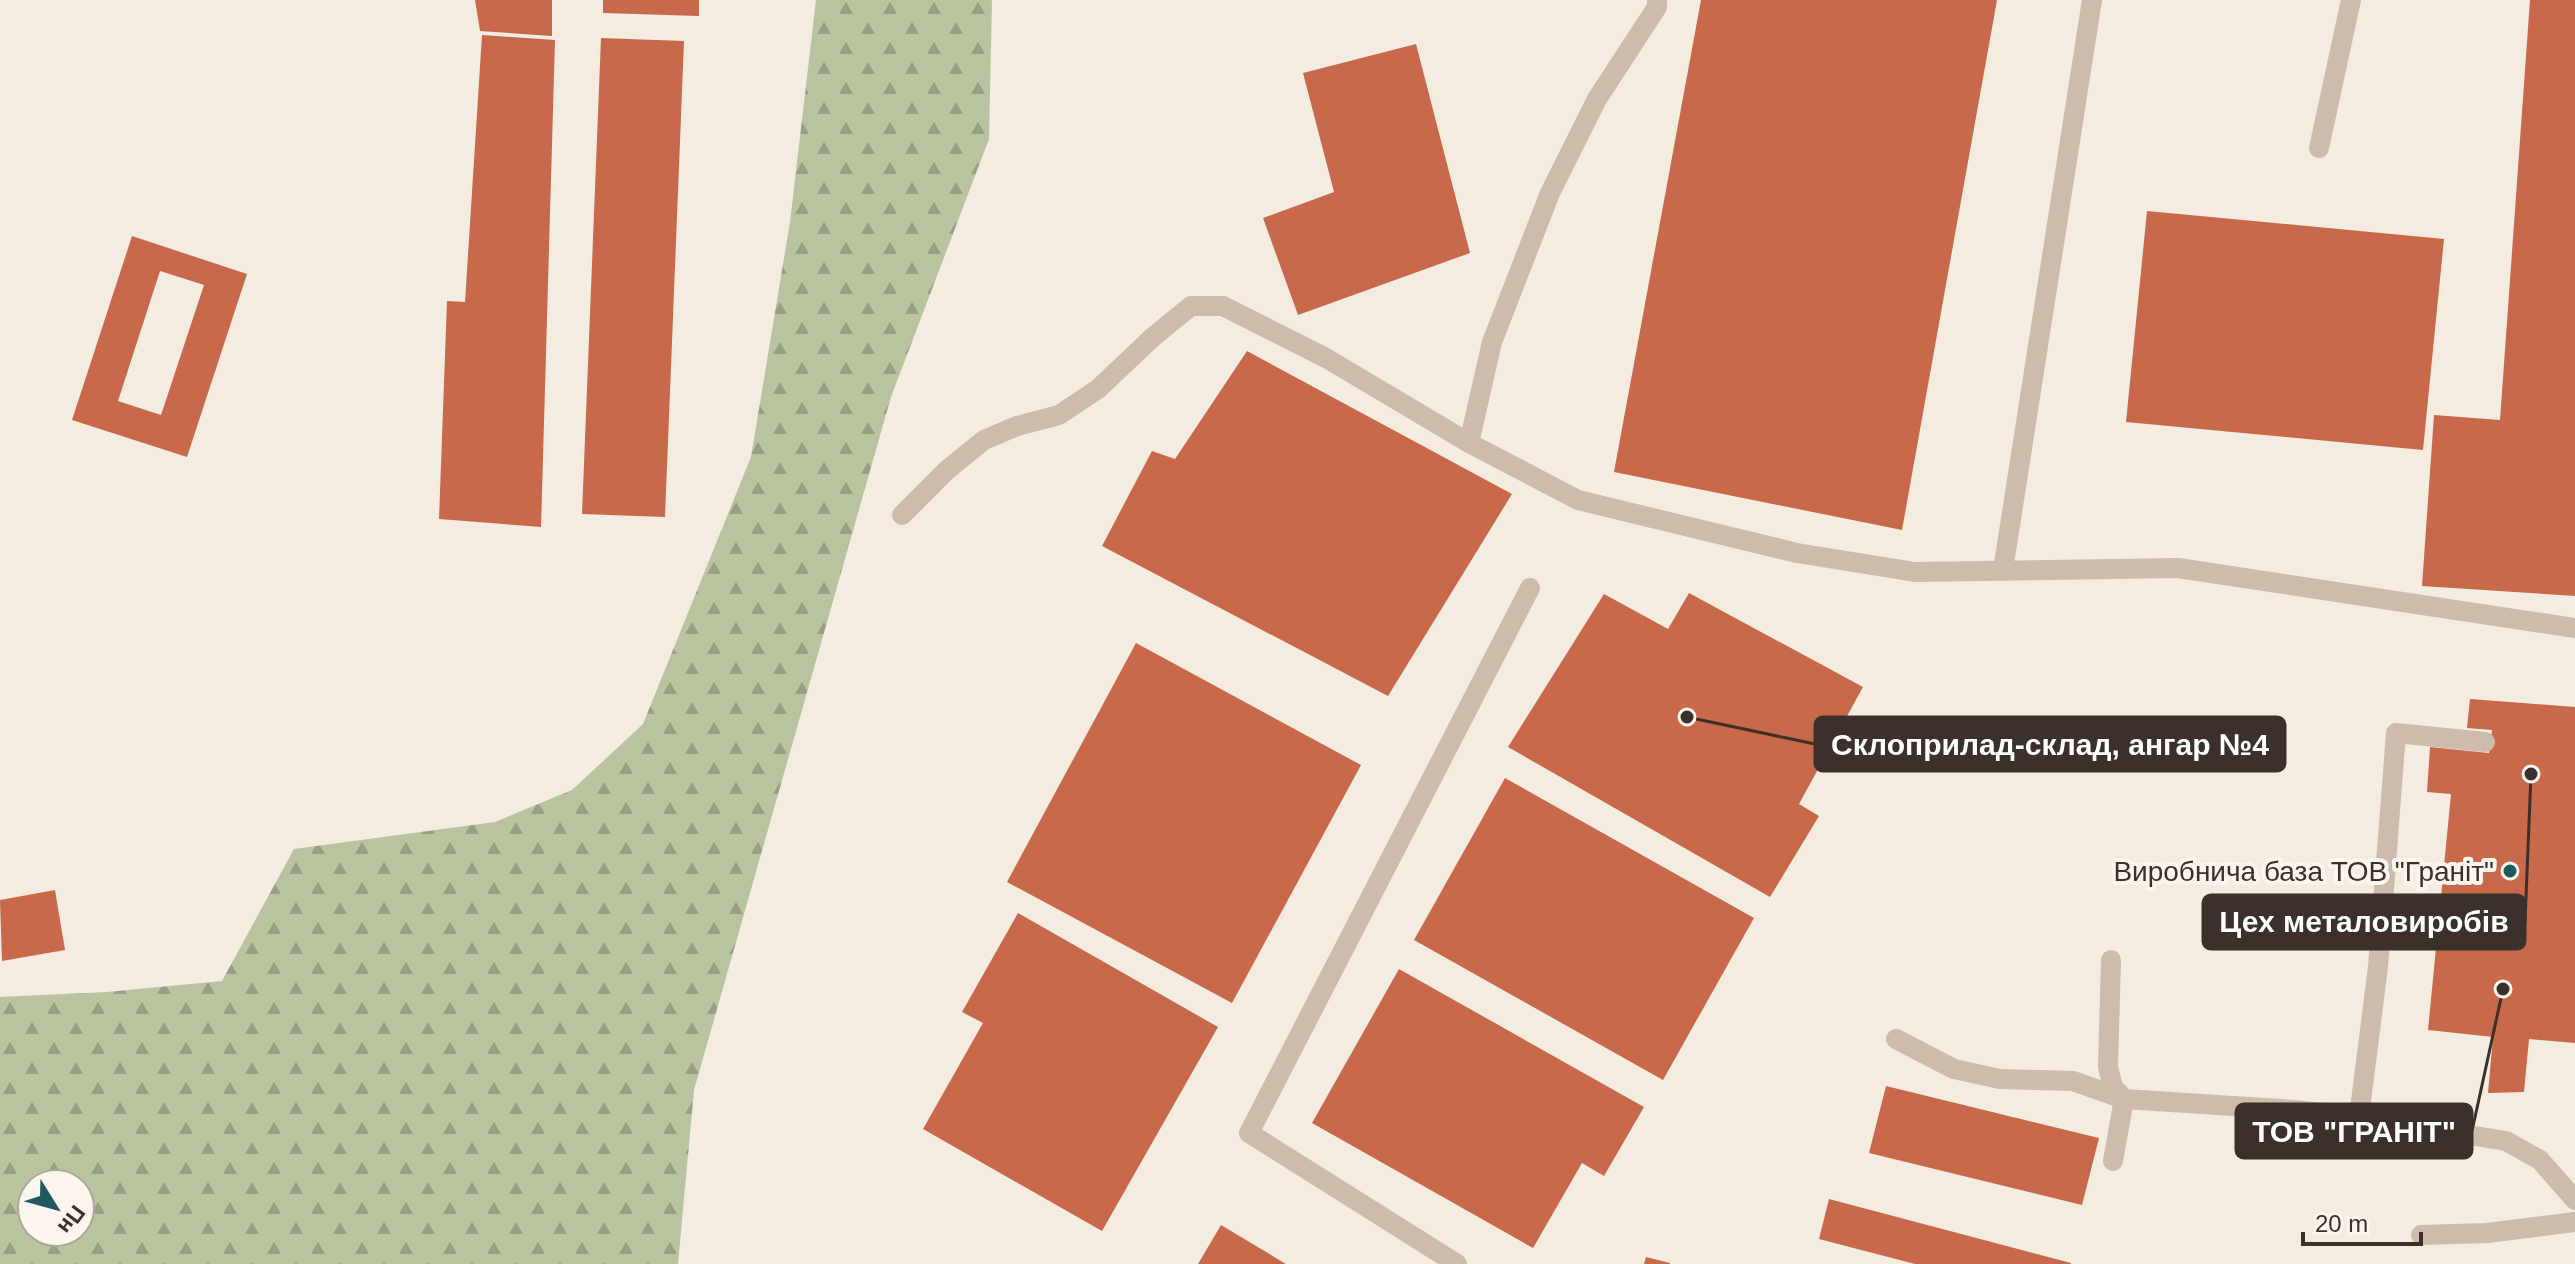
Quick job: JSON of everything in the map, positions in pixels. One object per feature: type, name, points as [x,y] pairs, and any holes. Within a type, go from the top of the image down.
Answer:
[{"type":"lane","points":[[1469,443],[1492,342],[1550,193],[1597,99],[1657,7],[1657,0]]},
{"type":"lane","points":[[2003,570],[2092,0]]},
{"type":"lane","points":[[2319,148],[2351,0]]},
{"type":"lane","points":[[902,515],[947,470],[984,440],[1017,426],[1059,415],[1098,389],[1191,306],[1223,306],[1326,358],[1469,443],[1578,500],[1782,550],[1915,572],[2178,568],[2575,628]]},
{"type":"lane","points":[[1457,1264],[1249,1133],[1530,588]]},
{"type":"lane","points":[[2359,1117],[2378,967],[2396,733],[2485,742]]},
{"type":"lane","points":[[2111,960],[2108,1067],[2113,1087],[2124,1099]]},
{"type":"lane","points":[[1896,1039],[1954,1069],[2000,1079],[2073,1081],[2124,1099],[2359,1117],[2506,1141],[2540,1160],[2575,1200]]},
{"type":"lane","points":[[2113,1161],[2124,1099]]},
{"type":"lane","points":[[2421,1235],[2487,1233],[2575,1222]]},
{"type":"green space","points":[[816,0],[992,0],[989,139],[891,397],[694,1090],[678,1264],[0,1264],[0,997],[107,992],[222,981],[294,849],[495,822],[572,790],[643,724],[751,457],[790,222]]},
{"type":"building","points":[[475,0],[552,0],[552,36],[480,31]]},
{"type":"building","points":[[603,0],[699,0],[699,16],[603,13]]},
{"type":"building","points":[[1701,0],[1997,0],[1902,530],[1614,472]]},
{"type":"building","points":[[2530,0],[2575,0],[2575,596],[2422,586],[2434,415],[2500,420]]},
{"type":"building","points":[[482,35],[555,40],[541,527],[439,519],[447,301],[465,302]]},
{"type":"building","points":[[601,38],[684,41],[665,517],[582,514]]},
{"type":"building","points":[[1416,44],[1470,253],[1298,315],[1263,218],[1334,192],[1303,73]]},
{"type":"building","points":[[2147,211],[2444,239],[2423,450],[2126,422]]},
{"type":"building","points":[[132,236],[247,274],[187,457],[72,420]],"holes":[[[160,271],[204,285],[161,415],[118,401]]]},
{"type":"building","points":[[1247,351],[1512,494],[1388,696],[1102,546],[1152,451],[1175,459]]},
{"type":"building","points":[[1689,593],[1863,687],[1799,804],[1819,816],[1770,897],[1508,747],[1604,594],[1668,629]]},
{"type":"building","points":[[1136,643],[1361,765],[1232,1003],[1007,882]]},
{"type":"building","name":"Виробнича база ТОВ \"Граніт\"","points":[[2470,699],[2575,707],[2575,1043],[2529,1039],[2524,1092],[2488,1093],[2493,1037],[2428,1030],[2451,794],[2427,792],[2430,747],[2489,753],[2492,730],[2467,728]]},
{"type":"building","points":[[1505,778],[1754,918],[1663,1080],[1414,940]]},
{"type":"building","points":[[55,890],[65,950],[2,961],[0,900]]},
{"type":"building","points":[[1018,913],[1218,1027],[1102,1231],[923,1129],[983,1023],[962,1012]]},
{"type":"building","points":[[1399,969],[1644,1107],[1604,1176],[1582,1163],[1533,1248],[1312,1123]]},
{"type":"building","points":[[1886,1086],[2099,1138],[2082,1205],[1869,1153]]},
{"type":"building","points":[[1829,1199],[2071,1264],[1915,1264],[1819,1239]]},
{"type":"building","points":[[1221,1225],[1286,1264],[1198,1264]]},
{"type":"building","points":[[1646,1257],[1670,1263],[1670,1264],[1644,1264]]},
{"type":"place","name":"Склоприлад-склад, ангар №4","points":[[1687,717]]},
{"type":"place","name":"Цех металовиробів","points":[[2531,774]]},
{"type":"place","name":"Виробнича база ТОВ \"Граніт\"","points":[[2510,871]]},
{"type":"place","name":"ТОВ \"ГРАНІТ\"","points":[[2503,989]]}]
